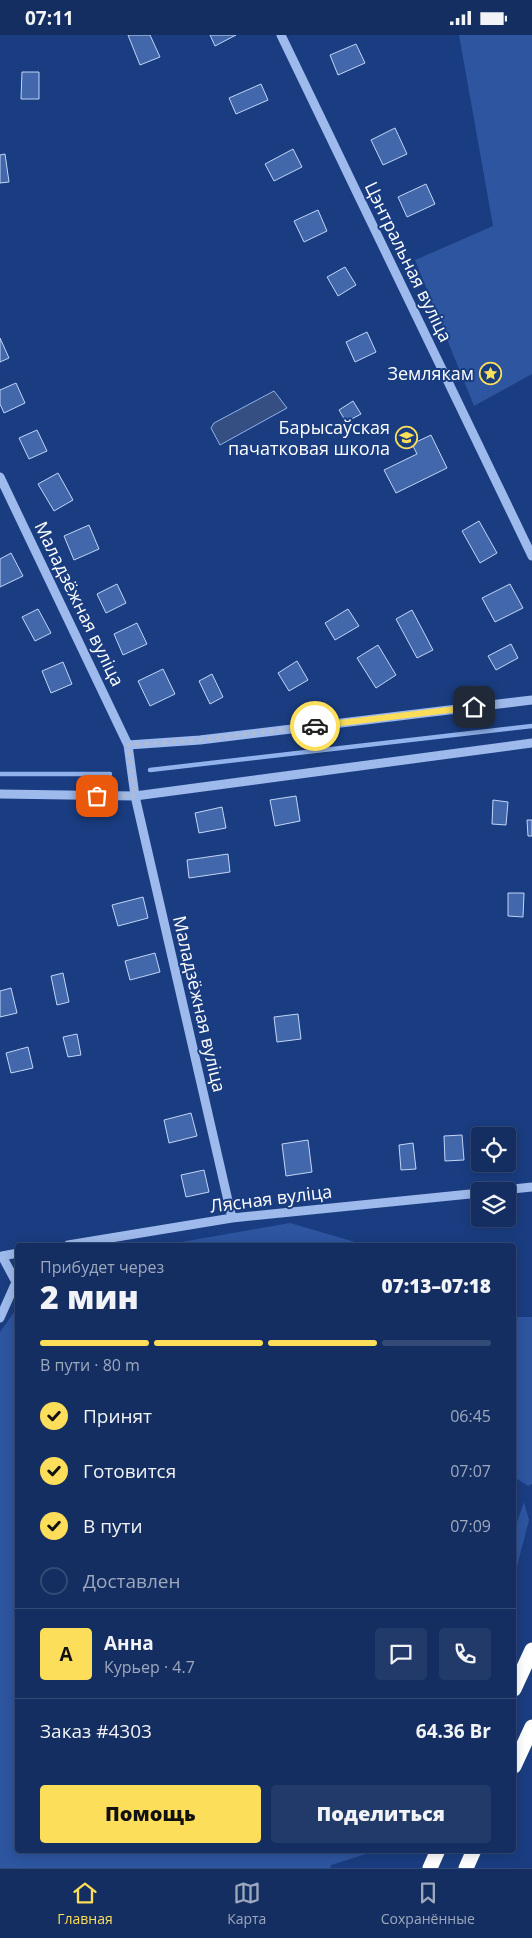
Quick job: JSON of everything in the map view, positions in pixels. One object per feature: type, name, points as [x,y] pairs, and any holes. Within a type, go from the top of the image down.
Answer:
[{"type":"highway","points":[[516,1685],[532,1650]]},
{"type":"highway","points":[[516,1762],[532,1727]]},
{"type":"highway","points":[[430,1868],[437,1853]]},
{"type":"highway","points":[[466,1868],[473,1853]]},
{"type":"street","name":"Цэнтральная вуліца","points":[[281,35],[532,556]]},
{"type":"street","name":"Маладзёжная вуліца","points":[[0,477],[128,745],[135,796],[232,1219]]},
{"type":"street","points":[[128,745],[200,740],[532,700]]},
{"type":"street","points":[[0,795],[135,796],[532,743]]},
{"type":"street","points":[[516,1189],[532,1187]]},
{"type":"street","name":"Лясная вуліца","points":[[81,1243],[232,1219],[471,1194]]},
{"type":"street","points":[[1,1251],[15,1253]]},
{"type":"street","points":[[1,1251],[15,1280]]},
{"type":"street","points":[[0,1318],[15,1284]]},
{"type":"shaded area","points":[[459,35],[532,35],[532,374],[474,406],[415,260],[493,226]]},
{"type":"shaded area","points":[[274,391],[287,408],[220,445],[211,428],[214,423]]},
{"type":"shaded area","points":[[290,1223],[358,1243],[175,1243]]},
{"type":"shaded area","points":[[15,1311],[15,1853],[369,1853],[331,1865],[330,1868],[0,1868],[0,1332]]},
{"type":"shaded area","points":[[516,1317],[532,1317],[532,1484],[528,1486],[516,1478]]},
{"type":"shaded area","points":[[524,1502],[529,1520],[516,1570],[516,1525]]},
{"type":"building","points":[[128,35],[150,35],[160,57],[140,65]]},
{"type":"building","points":[[210,35],[236,35],[215,46]]},
{"type":"building","points":[[356,44],[365,63],[338,75],[330,55]]},
{"type":"building","points":[[22,72],[39,72],[39,99],[21,99]]},
{"type":"building","points":[[261,84],[268,100],[236,114],[229,98]]},
{"type":"building","points":[[395,128],[407,154],[383,165],[371,140]]},
{"type":"building","points":[[293,149],[302,167],[274,181],[265,164]]},
{"type":"building","points":[[5,154],[9,182],[0,183],[0,155]]},
{"type":"building","points":[[426,184],[435,204],[407,217],[398,197]]},
{"type":"building","points":[[318,210],[327,231],[304,242],[294,221]]},
{"type":"building","points":[[345,267],[356,285],[338,296],[327,277]]},
{"type":"building","points":[[367,332],[376,352],[355,362],[346,342]]},
{"type":"building","points":[[0,338],[9,358],[0,362]]},
{"type":"building","points":[[16,383],[25,403],[4,413],[0,404],[0,390]]},
{"type":"building","points":[[353,401],[361,414],[346,422],[339,410]]},
{"type":"building","points":[[37,430],[47,451],[29,459],[19,438]]},
{"type":"building","points":[[431,435],[447,468],[396,493],[384,470],[417,454],[412,444]]},
{"type":"building","points":[[58,473],[73,500],[54,511],[38,484]]},
{"type":"building","points":[[479,521],[497,553],[480,563],[462,531]]},
{"type":"building","points":[[89,525],[99,549],[74,560],[64,536]]},
{"type":"building","points":[[11,553],[23,576],[0,587],[0,559]]},
{"type":"building","points":[[117,584],[126,603],[106,613],[97,594]]},
{"type":"building","points":[[510,584],[523,608],[495,622],[482,598]]},
{"type":"building","points":[[38,609],[51,633],[35,641],[22,617]]},
{"type":"building","points":[[348,609],[359,626],[335,640],[325,623]]},
{"type":"building","points":[[412,610],[433,650],[417,658],[396,619]]},
{"type":"building","points":[[137,623],[147,644],[123,655],[114,634]]},
{"type":"building","points":[[511,644],[518,658],[496,670],[488,656]]},
{"type":"building","points":[[378,645],[396,675],[376,688],[357,658]]},
{"type":"building","points":[[297,661],[308,680],[289,691],[278,673]]},
{"type":"building","points":[[63,662],[72,684],[51,693],[42,671]]},
{"type":"building","points":[[163,669],[175,694],[150,706],[138,681]]},
{"type":"building","points":[[212,674],[223,697],[210,704],[199,681]]},
{"type":"building","points":[[296,796],[300,821],[275,826],[270,800]]},
{"type":"building","points":[[493,800],[508,802],[506,825],[492,824]]},
{"type":"building","points":[[222,807],[226,828],[199,833],[195,813]]},
{"type":"building","points":[[527,820],[532,820],[532,836],[528,836]]},
{"type":"building","points":[[228,854],[230,872],[189,878],[187,860]]},
{"type":"building","points":[[508,893],[524,893],[523,917],[508,916]]},
{"type":"building","points":[[143,897],[148,918],[118,926],[112,905]]},
{"type":"building","points":[[155,953],[160,972],[130,980],[125,961]]},
{"type":"building","points":[[63,973],[69,1002],[57,1005],[51,976]]},
{"type":"building","points":[[11,988],[17,1013],[0,1017],[0,991]]},
{"type":"building","points":[[298,1014],[301,1039],[277,1042],[274,1017]]},
{"type":"building","points":[[77,1034],[81,1055],[68,1057],[63,1037]]},
{"type":"building","points":[[28,1047],[33,1068],[11,1073],[6,1053]]},
{"type":"building","points":[[191,1113],[197,1136],[169,1143],[164,1120]]},
{"type":"building","points":[[462,1135],[464,1160],[445,1161],[444,1136]]},
{"type":"building","points":[[308,1140],[312,1172],[286,1176],[282,1144]]},
{"type":"building","points":[[413,1143],[416,1169],[401,1170],[399,1145]]},
{"type":"building","points":[[204,1170],[209,1192],[186,1197],[181,1175]]},
{"type":"waterway","points":[[150,770],[532,726]]},
{"type":"waterway","points":[[0,774],[110,774]]},
{"type":"way so far","points":[[97,796],[135,796],[128,745],[200,740],[315,726]]},
{"type":"place","name":"Землякам","points":[[490,374]]},
{"type":"place","name":"Барысаўская пачатковая школа","points":[[406,438]]},
{"type":"route","points":[[315,726],[474,707]]}]
